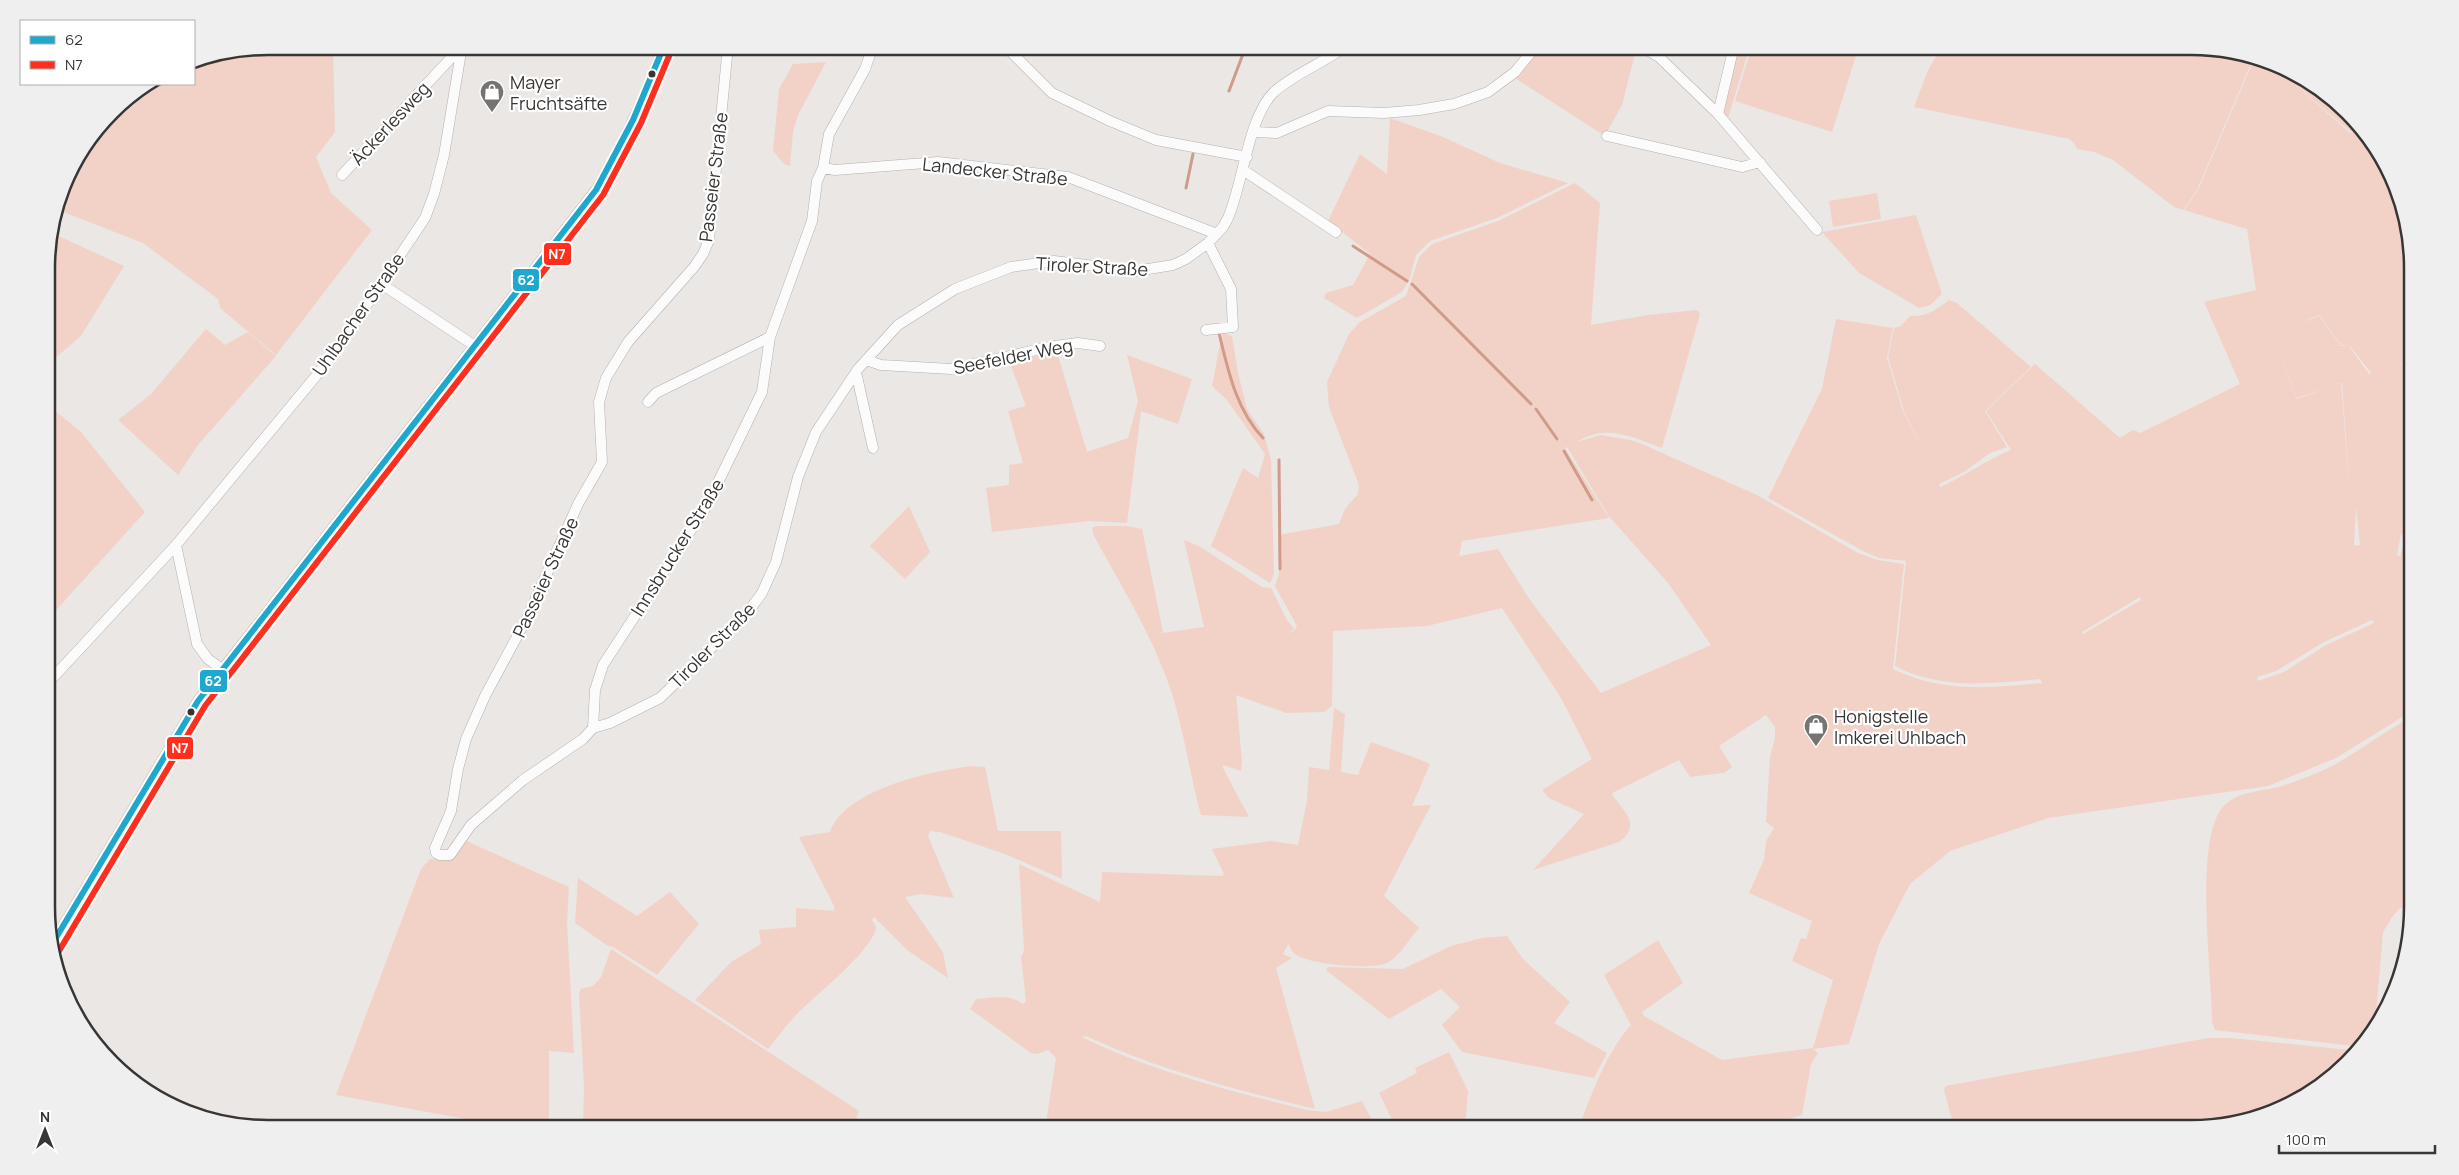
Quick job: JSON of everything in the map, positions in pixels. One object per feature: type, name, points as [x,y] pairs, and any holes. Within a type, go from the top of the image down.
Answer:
[{"type":"street","name":"Äckerlesweg","points":[[342,175],[455,55]]},
{"type":"street","name":"Uhlbacher Straße","points":[[55,675],[176,545],[316,376],[350,330],[425,218],[434,194],[444,155],[462,55]]},
{"type":"street","points":[[57,936],[183,724],[222,669],[596,190],[614,161],[637,114],[660,55]]},
{"type":"street","name":"Passeier Straße","points":[[660,698],[610,724],[593,728],[586,736],[534,771],[491,807],[468,828],[450,855],[436,854],[435,848],[452,808],[457,772],[466,739],[485,696],[527,618],[578,504],[602,462],[599,402],[606,378],[628,342],[694,267],[703,254],[709,240],[727,55]]},
{"type":"street","name":"Innsbrucker Straße","points":[[593,728],[594,690],[603,665],[706,507],[762,392],[770,337],[812,221],[818,181],[823,168],[829,134],[865,69],[870,55]]},
{"type":"street","points":[[1014,55],[1052,93],[1110,121],[1156,140],[1246,156]]},
{"type":"street","name":"Tiroler Straße","points":[[660,698],[736,625],[762,593],[776,562],[796,484],[806,454],[827,413],[856,372],[886,337],[914,314],[956,288],[997,271],[1026,263],[1054,261],[1148,271],[1179,262],[1208,243],[1223,227],[1232,208],[1246,156],[1264,105],[1275,92],[1332,55]]},
{"type":"street","points":[[1254,132],[1277,133],[1328,111],[1384,112],[1418,110],[1454,104],[1488,92],[1516,72],[1529,55]]},
{"type":"street","points":[[1656,55],[1718,114],[1817,230]]},
{"type":"street","points":[[1718,114],[1732,55]]},
{"type":"street","points":[[1607,136],[1742,167],[1760,162]]},
{"type":"street","name":"Landecker Straße","points":[[823,168],[835,170],[897,163],[938,162],[1068,177],[1217,234]]},
{"type":"street","points":[[1243,170],[1336,232]]},
{"type":"street","points":[[1206,330],[1233,327],[1231,289],[1208,243]]},
{"type":"street","points":[[380,283],[475,346]]},
{"type":"street","points":[[648,402],[656,394],[770,337]]},
{"type":"street","name":"Seefelder Weg","points":[[866,360],[881,366],[951,369],[1054,346],[1078,343],[1100,346]]},
{"type":"street","points":[[856,372],[873,448]]},
{"type":"street","points":[[176,545],[187,606],[197,644],[208,660],[222,669]]},
{"type":"shaded area","points":[[254,55],[333,55],[335,132],[316,157],[331,193],[372,230],[276,355],[220,308],[218,299],[143,243],[62,212],[77,174],[99,138],[117,117],[138,99],[159,85],[195,85],[195,68],[213,62]]},
{"type":"shaded area","points":[[1532,55],[1635,55],[1622,105],[1605,136],[1513,77]]},
{"type":"shaded area","points":[[1736,55],[1747,55],[1728,118],[1721,111]]},
{"type":"shaded area","points":[[1749,55],[1856,55],[1832,132],[1735,101]]},
{"type":"shaded area","points":[[1937,55],[2205,55],[2251,64],[2197,190],[2183,210],[2174,207],[2113,160],[2094,152],[2077,149],[2069,139],[1914,107],[1928,70]]},
{"type":"shaded area","points":[[826,62],[798,115],[793,132],[790,166],[784,164],[773,151],[779,89],[793,64]]},
{"type":"shaded area","points":[[2252,64],[2289,79],[2350,133],[2354,131],[2368,150],[2388,186],[2397,213],[2404,254],[2404,366],[2397,361],[2404,367],[2404,535],[2401,534],[2397,555],[2400,556],[2404,542],[2404,716],[2336,758],[2268,786],[2048,818],[1950,851],[1910,884],[1879,944],[1849,1044],[1813,1049],[1818,1053],[1811,1064],[1802,1115],[1785,1120],[1581,1120],[1607,1061],[1631,1025],[1604,975],[1658,940],[1683,983],[1642,1012],[1644,1016],[1722,1060],[1813,1048],[1833,980],[1792,961],[1801,938],[1806,939],[1812,921],[1749,893],[1764,860],[1766,841],[1774,828],[1766,822],[1770,757],[1775,738],[1775,727],[1766,715],[1719,746],[1732,767],[1724,773],[1690,777],[1679,760],[1614,792],[1612,794],[1629,818],[1629,830],[1626,836],[1619,842],[1533,870],[1584,814],[1549,798],[1542,790],[1592,759],[1561,698],[1502,608],[1427,626],[1333,631],[1332,706],[1324,712],[1286,713],[1236,695],[1242,762],[1241,771],[1223,765],[1223,768],[1249,817],[1201,815],[1179,717],[1162,666],[1134,609],[1094,536],[1092,528],[1096,526],[1127,526],[1142,529],[1163,632],[1155,634],[1204,627],[1184,540],[1199,546],[1262,587],[1271,588],[1287,620],[1294,629],[1287,634],[1295,630],[1297,626],[1275,586],[1279,574],[1278,535],[1339,524],[1345,509],[1358,494],[1359,485],[1329,407],[1327,382],[1349,334],[1360,322],[1406,296],[1419,257],[1432,244],[1498,221],[1575,183],[1600,203],[1591,325],[1648,315],[1697,310],[1700,314],[1662,448],[1630,436],[1609,433],[1598,433],[1577,442],[1601,435],[1635,441],[1757,495],[1858,553],[1878,560],[1904,564],[1893,669],[1911,677],[1930,682],[1966,687],[1985,687],[2042,683],[2040,679],[1984,683],[1948,682],[1912,674],[1895,666],[1906,561],[1879,558],[1861,550],[1768,498],[1822,389],[1836,319],[1893,328],[1887,358],[1903,411],[1922,449],[1904,411],[1888,357],[1894,328],[1901,326],[1910,316],[1927,314],[1949,300],[1957,303],[2031,367],[1985,411],[2007,447],[1990,453],[1964,472],[1939,484],[1940,487],[2011,450],[1986,411],[2035,364],[2120,438],[2133,430],[2140,433],[2240,384],[2204,302],[2256,290],[2247,229],[2184,210],[2198,190]],"holes":[[[2319,315],[2341,345],[2350,346],[2371,373],[2369,374],[2349,346],[2341,346],[2319,316],[2298,324]],[[2272,335],[2297,398],[2330,387],[2297,399]],[[2341,383],[2342,383],[2351,508]],[[1567,447],[1608,515],[1668,583],[1711,645],[1601,693],[1530,600],[1498,549],[1459,556],[1462,541],[1609,518],[1565,448]],[[2356,507],[2360,545],[2354,546]],[[2140,597],[2141,600],[2083,634],[2082,632]],[[2372,620],[2374,623],[2326,645],[2284,672],[2258,681],[2257,677],[2276,671],[2324,642]]]},
{"type":"shaded area","points":[[2289,79],[2321,99],[2342,117],[2353,131],[2351,132]]},
{"type":"shaded area","points":[[1390,118],[1443,137],[1500,163],[1568,183],[1497,218],[1430,241],[1416,255],[1409,281],[1402,292],[1357,318],[1324,298],[1326,293],[1353,285],[1370,254],[1328,221],[1360,154],[1387,174]]},
{"type":"shaded area","points":[[1877,193],[1881,219],[1833,227],[1829,201]]},
{"type":"shaded area","points":[[1916,215],[1942,294],[1930,305],[1919,308],[1859,273],[1822,232]]},
{"type":"shaded area","points":[[58,236],[124,266],[81,336],[55,358],[55,254]]},
{"type":"shaded area","points":[[206,329],[225,345],[248,332],[276,356],[198,445],[178,475],[118,420],[151,394]]},
{"type":"shaded area","points":[[1222,333],[1232,336],[1238,373],[1247,409],[1264,434],[1271,460],[1274,574],[1270,583],[1211,546],[1243,468],[1258,478],[1265,454],[1227,400],[1212,386]]},
{"type":"shaded area","points":[[1057,352],[1087,452],[1128,438],[1138,401],[1127,355],[1192,379],[1178,424],[1141,411],[1127,523],[1089,521],[992,532],[986,488],[1009,485],[1009,465],[1023,463],[1008,411],[1026,406],[1009,361]]},
{"type":"shaded area","points":[[55,411],[81,432],[145,512],[55,611]]},
{"type":"shaded area","points":[[909,506],[930,552],[905,579],[870,546]]},
{"type":"shaded area","points":[[1334,708],[1345,714],[1341,772],[1358,775],[1371,742],[1408,755],[1430,764],[1412,806],[1431,805],[1384,896],[1419,928],[1396,956],[1387,963],[1379,965],[1326,964],[1303,958],[1294,953],[1288,944],[1283,954],[1292,958],[1276,968],[1315,1109],[1199,1078],[1142,1059],[1086,1036],[1082,1037],[1136,1060],[1193,1080],[1307,1110],[1326,1112],[1362,1101],[1372,1120],[1046,1120],[1056,1058],[1048,1050],[1037,1054],[1031,1053],[970,1009],[976,999],[1006,997],[1023,1004],[1026,1001],[1021,957],[1024,951],[1019,864],[1100,902],[1102,872],[1222,876],[1224,874],[1212,849],[1271,841],[1298,845],[1307,801],[1309,767],[1329,770]]},
{"type":"shaded area","points":[[2404,721],[2404,908],[2400,908],[2392,917],[2383,932],[2375,1014],[2352,1046],[2215,1030],[2212,1022],[2206,910],[2209,850],[2214,825],[2222,808],[2235,798],[2251,792],[2285,785],[2328,768]]},
{"type":"shaded area","points":[[972,766],[985,767],[998,831],[1061,831],[1062,879],[1005,854],[940,832],[930,831],[928,836],[954,898],[921,894],[905,897],[943,952],[948,978],[907,950],[874,917],[872,920],[876,927],[873,936],[865,947],[843,972],[794,1017],[768,1049],[695,1000],[731,962],[761,944],[759,930],[796,927],[796,908],[834,911],[834,906],[799,837],[830,832],[839,817],[853,804],[892,785],[935,772]]},
{"type":"shaded area","points":[[462,839],[569,887],[567,922],[574,1053],[549,1051],[549,1120],[471,1120],[336,1095],[421,869],[430,859],[442,859]]},
{"type":"shaded area","points":[[578,878],[637,916],[670,892],[699,924],[657,975],[613,947],[608,946],[575,923]]},
{"type":"shaded area","points":[[1507,936],[1523,959],[1570,1002],[1554,1023],[1607,1053],[1594,1078],[1462,1052],[1442,1025],[1460,1007],[1441,989],[1389,1019],[1326,970],[1328,967],[1403,969],[1451,946],[1482,938]]},
{"type":"shaded area","points":[[611,949],[859,1111],[856,1120],[583,1120],[584,1087],[579,994],[581,989],[593,986],[601,977]]},
{"type":"shaded area","points":[[2208,1038],[2231,1038],[2349,1050],[2321,1076],[2273,1104],[2246,1113],[2205,1120],[1952,1120],[1944,1090],[1946,1086]]},
{"type":"shaded area","points":[[1449,1052],[1468,1091],[1466,1120],[1392,1120],[1379,1093],[1417,1073],[1415,1068]]},
{"type":"waterway","points":[[1229,91],[1243,55]]},
{"type":"waterway","points":[[1186,188],[1193,154]]},
{"type":"waterway","points":[[1353,246],[1407,281]]},
{"type":"waterway","points":[[1412,284],[1531,404]]},
{"type":"waterway","points":[[1219,333],[1234,389],[1246,415],[1263,438]]},
{"type":"waterway","points":[[1536,409],[1557,439]]},
{"type":"waterway","points":[[1564,451],[1592,500]]},
{"type":"waterway","points":[[1279,460],[1280,569]]},
{"type":"transit line","name":"62","points":[[57,936],[198,701],[596,190],[633,120],[660,55]]},
{"type":"transit line","name":"N7","points":[[59,950],[205,706],[603,195],[641,123],[669,55]]},
{"type":"place","name":"Mayer Fruchtsäfte","points":[[492,113]]},
{"type":"place","name":"Honigstelle Imkerei Uhlbach","points":[[1816,747]]}]
